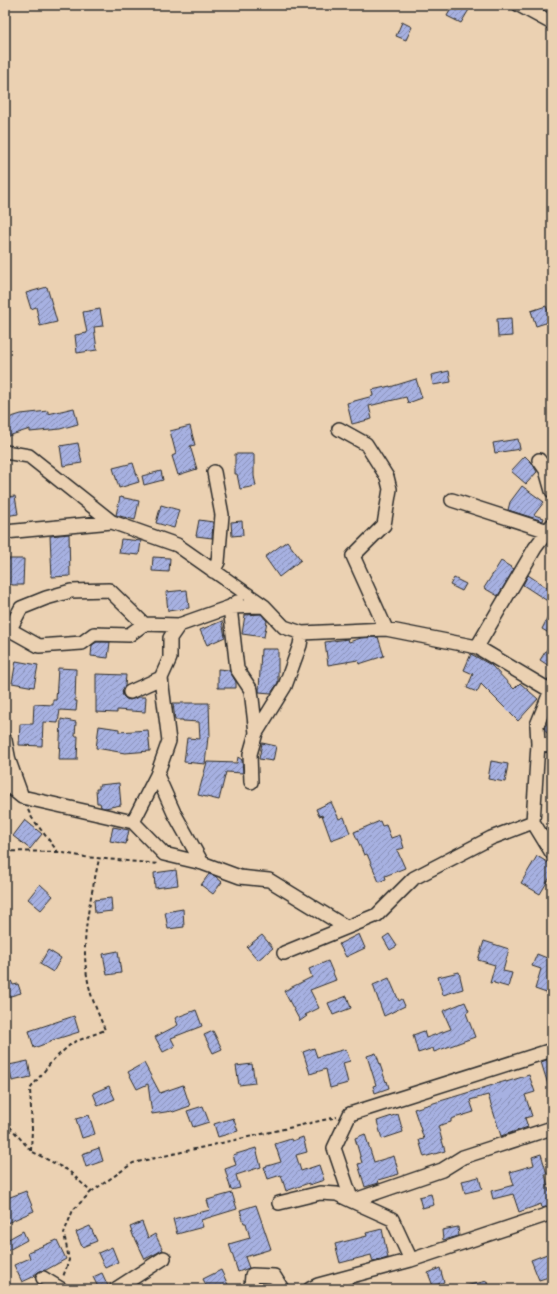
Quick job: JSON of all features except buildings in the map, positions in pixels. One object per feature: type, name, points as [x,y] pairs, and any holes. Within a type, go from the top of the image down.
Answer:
[{"type":"street","points":[[519,5],[552,23]]},
{"type":"street","points":[[339,429],[366,444],[387,477],[390,489],[384,525],[353,556],[386,628]]},
{"type":"street","points":[[5,452],[29,456],[112,522],[177,545],[264,606],[284,626],[302,633],[386,628],[477,647],[551,690],[537,725],[538,744],[534,822],[552,853]]},
{"type":"street","points":[[539,460],[546,470],[552,491]]},
{"type":"street","points":[[213,571],[218,562],[222,515],[214,472]]},
{"type":"street","points":[[452,500],[550,528],[535,548],[477,647]]},
{"type":"street","points":[[5,532],[112,522]]},
{"type":"street","points":[[144,624],[109,590],[71,590],[21,608],[6,631],[39,646],[82,643],[94,634],[129,635],[144,624],[179,625],[230,607],[248,595]]},
{"type":"street","points":[[230,607],[264,606]]},
{"type":"street","points":[[230,607],[237,669],[251,690],[256,733]]},
{"type":"street","points":[[133,822],[157,775],[169,741],[161,678],[170,658],[170,638],[179,625]]},
{"type":"street","points":[[251,782],[250,754],[256,733],[285,686],[300,645],[302,633]]},
{"type":"street","points":[[130,692],[161,678]]},
{"type":"street","points":[[5,740],[9,762],[22,797]]},
{"type":"street","points":[[538,744],[552,745]]},
{"type":"street","points":[[157,775],[174,813],[202,863]]},
{"type":"street","points":[[5,783],[22,797],[133,822],[164,854],[202,863],[240,877],[269,880],[346,927]]},
{"type":"street","points":[[284,953],[377,915],[414,878],[491,838],[534,822]]},
{"type":"street","points":[[352,1201],[334,1148],[350,1114],[552,1050]]},
{"type":"street","points":[[352,1201],[442,1170],[463,1157],[552,1128]]},
{"type":"street","points":[[279,1203],[320,1193],[337,1194],[392,1219],[411,1260]]},
{"type":"street","points":[[310,1289],[318,1285],[411,1260],[552,1213]]},
{"type":"street","points":[[116,1289],[164,1258]]},
{"type":"street","points":[[251,1287],[252,1275],[274,1276],[282,1289]]},
{"type":"street","points":[[43,1278],[60,1289]]},
{"type":"path","points":[[22,797],[32,818],[58,852]]},
{"type":"path","points":[[5,851],[58,852],[99,859],[158,864],[164,854]]},
{"type":"path","points":[[31,1150],[32,1129],[30,1089],[53,1060],[72,1043],[105,1030],[90,990],[86,966],[84,934],[99,859]]},
{"type":"path","points":[[60,1289],[69,1260],[64,1233],[73,1210],[91,1192],[133,1163],[350,1114]]},
{"type":"path","points":[[5,1121],[31,1150],[69,1171],[91,1192]]}]
